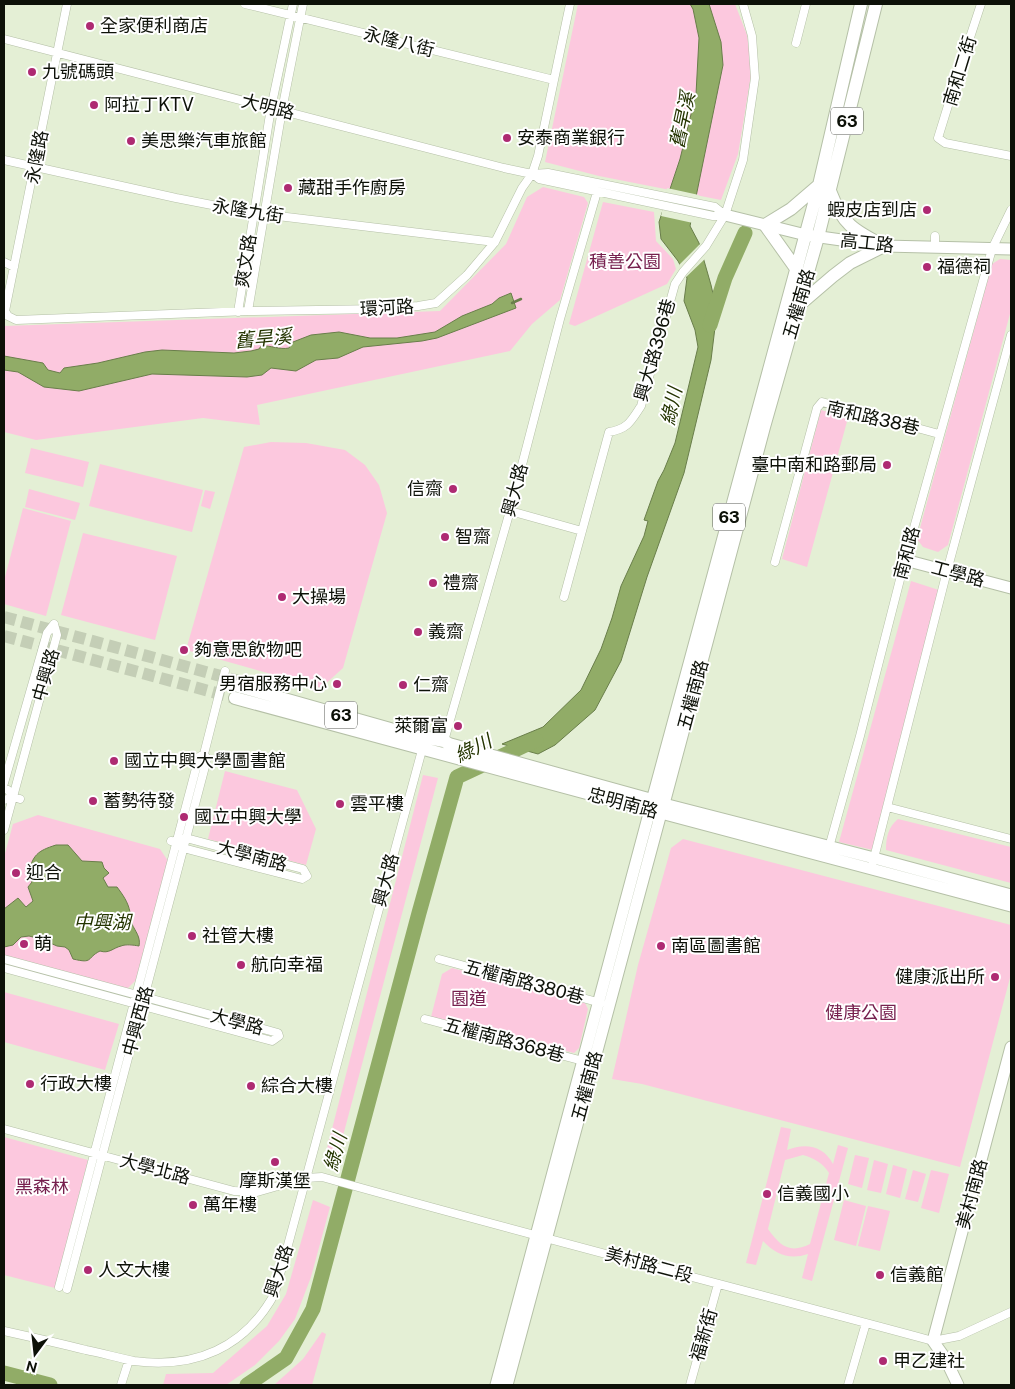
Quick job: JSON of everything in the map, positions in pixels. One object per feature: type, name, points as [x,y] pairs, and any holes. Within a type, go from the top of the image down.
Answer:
[{"type":"main road","name":"五權南路","points":[[825,188],[861,4]]},
{"type":"main road","name":"五權南路","points":[[657,806],[798,306],[812,236],[876,4]]},
{"type":"main road","points":[[797,270],[765,225],[825,188],[837,210],[856,232],[884,246]]},
{"type":"main road","name":"高工路","points":[[719,215],[812,236],[884,246],[935,242],[992,249],[1011,249]]},
{"type":"main road","name":"五權南路","points":[[496,1385],[541,1237],[604,1004],[797,270],[812,236]]},
{"type":"main road","points":[[798,306],[850,263],[884,246]]},
{"type":"main road","name":"工學路","points":[[905,560],[1011,588]]},
{"type":"main road","name":"忠明南路","points":[[657,806],[525,765],[446,747],[422,750],[390,746],[237,693],[408,734],[446,747],[490,766],[657,806],[827,852],[1011,895]]},
{"type":"main road","name":"忠明南路","points":[[872,863],[1011,906]]},
{"type":"main road","name":"五權南路","points":[[507,1385],[583,1061],[604,1004]]},
{"type":"main road","name":"美村南路","points":[[933,1341],[1011,1047]]},
{"type":"main road","points":[[933,1341],[950,1385]]},
{"type":"main road","points":[[933,1341],[945,1358],[958,1385]]},
{"type":"street","name":"永隆路","points":[[5,311],[67,4]]},
{"type":"street","name":"永隆八街","points":[[245,4],[554,80]]},
{"type":"street","name":"爽文路","points":[[238,312],[271,108],[293,4]]},
{"type":"street","name":"爽文路","points":[[248,311],[263,214],[303,4]]},
{"type":"street","name":"環河路","points":[[5,311],[8,316],[16,320],[248,311],[381,309],[436,303],[467,275],[495,242],[522,188],[532,174],[538,156],[570,4]]},
{"type":"street","points":[[656,200],[719,215],[744,160],[755,78],[752,36],[743,4]]},
{"type":"street","points":[[796,43],[806,4]]},
{"type":"street","name":"南和二街","points":[[981,4],[954,83],[938,138],[945,143],[1011,156]]},
{"type":"street","name":"大明路","points":[[4,39],[532,174],[548,173],[656,200]]},
{"type":"street","name":"永隆九街","points":[[4,160],[253,213],[495,242]]},
{"type":"street","name":"大明路","points":[[532,174],[539,179],[597,192],[656,200]]},
{"type":"street","name":"興大路","points":[[446,747],[558,329],[597,192]]},
{"type":"street","name":"高工路","points":[[656,200],[715,207],[719,215]]},
{"type":"street","name":"南和路","points":[[827,852],[860,736],[939,434],[992,249],[1011,210]]},
{"type":"street","name":"興大路396巷","points":[[564,597],[609,432],[621,430],[630,423],[641,406],[675,284],[706,246],[719,215]]},
{"type":"street","points":[[4,262],[14,267]]},
{"type":"street","points":[[872,863],[947,571],[1011,335]]},
{"type":"street","name":"南和路38巷","points":[[775,562],[817,408],[822,402],[939,434]]},
{"type":"street","points":[[510,511],[582,531]]},
{"type":"street","name":"中興路","points":[[4,783],[47,633],[54,624],[57,635],[16,798],[4,830]]},
{"type":"street","name":"中興西路","points":[[63,1288],[140,996],[174,841],[199,757],[204,754],[225,671]]},
{"type":"street","name":"興大路","points":[[4,1331],[129,1360],[169,1363],[194,1359],[228,1344],[256,1322],[275,1293],[422,750]]},
{"type":"street","name":"中興西路","points":[[140,996],[207,759],[204,754]]},
{"type":"street","points":[[4,788],[16,798]]},
{"type":"street","points":[[4,800],[16,798]]},
{"type":"street","points":[[887,808],[1011,839]]},
{"type":"street","points":[[174,841],[186,838]]},
{"type":"street","name":"大學南路","points":[[183,848],[302,879],[307,876],[303,869],[186,838]]},
{"type":"street","points":[[174,841],[183,848]]},
{"type":"street","name":"大學路","points":[[4,959],[278,1033],[279,1036],[272,1040],[4,968]]},
{"type":"street","name":"五權南路380巷","points":[[439,959],[604,1004]]},
{"type":"street","name":"五權南路368巷","points":[[425,1019],[583,1061]]},
{"type":"street","name":"大學北路","points":[[4,1129],[99,1153],[234,1191],[257,1192],[306,1178]]},
{"type":"street","name":"美村路二段","points":[[306,1178],[322,1177],[933,1341]]},
{"type":"street","name":"福新街","points":[[690,1385],[718,1284]]},
{"type":"street","points":[[933,1341],[959,1336],[1011,1312]]},
{"type":"street","points":[[848,1385],[866,1323]]},
{"type":"street","points":[[122,1385],[129,1360]]},
{"type":"green space","points":[[578,4],[735,4],[747,35],[752,69],[738,154],[721,200],[599,176],[545,162]]},
{"type":"green space","points":[[543,187],[584,197],[588,203],[560,300],[532,324],[510,351],[257,405],[260,425],[203,418],[36,440],[4,432],[4,326],[440,311],[506,244],[527,197]]},
{"type":"green space","name":"積善公園","points":[[603,202],[654,212],[656,241],[673,259],[676,269],[667,284],[575,326],[569,324]]},
{"type":"green space","points":[[1000,259],[1011,260],[1011,310],[948,545],[938,552],[923,547],[917,539],[992,264]]},
{"type":"green space","points":[[821,410],[848,418],[807,567],[782,559]]},
{"type":"green space","name":"大操場","points":[[271,442],[306,443],[345,450],[365,465],[379,485],[387,513],[343,668],[321,688],[186,650],[244,447]]},
{"type":"green space","points":[[31,448],[89,462],[83,487],[25,473]]},
{"type":"green space","points":[[100,464],[203,490],[192,532],[89,506]]},
{"type":"green space","points":[[29,489],[80,503],[75,520],[25,507]]},
{"type":"green space","points":[[205,490],[215,492],[210,509],[201,506]]},
{"type":"green space","points":[[23,508],[71,521],[46,616],[4,604],[4,581]]},
{"type":"green space","points":[[83,533],[177,556],[155,640],[61,615]]},
{"type":"green space","points":[[911,581],[945,592],[873,850],[839,842]]},
{"type":"green space","points":[[225,771],[297,790],[316,829],[306,865],[208,839]]},
{"type":"green space","points":[[423,775],[438,778],[335,1166],[323,1164]]},
{"type":"green space","points":[[38,815],[160,849],[168,861],[136,980],[125,991],[4,959],[4,857],[13,824]]},
{"type":"green space","points":[[898,819],[1011,847],[1011,883],[886,850],[888,833]]},
{"type":"green space","name":"健康公園","points":[[683,839],[1011,925],[1011,974],[960,1167],[642,1084],[612,1079],[638,965],[671,848]]},
{"type":"green space","name":"園道","points":[[452,968],[585,1003],[588,1009],[579,1048],[574,1053],[431,1017],[442,974]]},
{"type":"green space","points":[[4,992],[119,1024],[105,1070],[4,1042]]},
{"type":"green space","points":[[781,1127],[791,1129],[787,1150],[807,1146],[813,1147],[824,1153],[833,1164],[838,1145],[848,1148],[812,1281],[802,1278],[808,1254],[801,1256],[784,1255],[773,1250],[763,1241],[756,1265],[746,1263]],"holes":[[[803,1155],[814,1159],[827,1169],[829,1173],[810,1244],[791,1248],[781,1244],[768,1229],[785,1160]]]},
{"type":"green space","name":"黑森林","points":[[4,1137],[88,1160],[55,1288],[4,1275]]},
{"type":"green space","points":[[855,1155],[869,1158],[862,1188],[848,1184]]},
{"type":"green space","points":[[874,1160],[888,1164],[881,1193],[867,1190]]},
{"type":"green space","points":[[893,1165],[907,1169],[900,1198],[886,1194]]},
{"type":"green space","points":[[913,1170],[926,1174],[918,1202],[905,1199]]},
{"type":"green space","points":[[931,1170],[949,1174],[939,1213],[921,1208]]},
{"type":"green space","points":[[313,1200],[330,1207],[311,1277],[295,1319],[279,1341],[255,1365],[226,1385],[163,1385],[166,1374],[213,1373],[267,1326],[286,1294]]},
{"type":"green space","points":[[844,1200],[866,1206],[856,1246],[834,1240]]},
{"type":"green space","points":[[868,1206],[890,1211],[880,1251],[858,1246]]},
{"type":"green space","points":[[322,1332],[326,1334],[312,1385],[274,1385],[303,1359]]},
{"type":"water","points":[[690,4],[709,4],[721,42],[723,65],[690,226],[699,243],[717,311],[711,360],[684,473],[647,577],[621,661],[595,710],[555,745],[538,754],[502,744],[543,727],[581,690],[601,649],[621,586],[644,536],[648,521],[644,520],[658,481],[675,443],[698,347],[695,330],[684,301],[687,278],[678,261],[661,239],[659,222],[680,159],[696,94],[699,38],[693,9]]},
{"type":"water","name":"舊旱溪","points":[[511,293],[516,308],[437,338],[363,347],[338,358],[316,360],[296,371],[271,368],[262,375],[247,377],[152,374],[79,391],[44,387],[18,372],[4,370],[4,356],[43,363],[48,370],[60,373],[64,368],[162,350],[234,353],[259,349],[261,346],[289,348],[293,342],[311,335],[339,332],[370,338],[397,338],[435,332],[462,316],[492,304],[499,298]]},
{"type":"water","name":"中興湖","points":[[56,845],[68,845],[82,861],[102,862],[104,868],[109,873],[103,878],[108,887],[117,887],[127,902],[139,946],[125,945],[108,951],[100,951],[87,961],[73,959],[69,950],[65,947],[29,936],[21,937],[13,945],[4,947],[4,909],[18,898],[26,907],[33,901],[28,887],[32,882],[28,874],[32,862],[44,849]]},
{"type":"pier","points":[[667,188],[699,195],[693,223],[661,216]]},
{"type":"pier","points":[[701,243],[706,258],[684,279],[679,265]]},
{"type":"waterway","name":"綠川","points":[[710,325],[725,278],[745,233]]},
{"type":"waterway","name":"舊旱溪","points":[[512,303],[521,299]]},
{"type":"waterway","name":"綠川","points":[[247,1385],[286,1358],[313,1309],[457,777],[536,740]]},
{"type":"waterway","name":"綠川","points":[[4,1373],[50,1385]]},
{"type":"tunnel","points":[[4,617],[239,681]]},
{"type":"tunnel","points":[[4,636],[235,698]]},
{"type":"place","name":"全家便利商店","points":[[90,26]]},
{"type":"place","name":"九號碼頭","points":[[32,72]]},
{"type":"place","name":"阿拉丁KTV","points":[[94,105]]},
{"type":"place","name":"安泰商業銀行","points":[[507,138]]},
{"type":"place","name":"美思樂汽車旅館","points":[[131,141]]},
{"type":"place","name":"藏甜手作廚房","points":[[288,188]]},
{"type":"place","name":"蝦皮店到店","points":[[927,210]]},
{"type":"place","name":"福德祠","points":[[927,267]]},
{"type":"place","name":"臺中南和路郵局","points":[[887,465]]},
{"type":"place","name":"信齋","points":[[453,489]]},
{"type":"place","name":"智齋","points":[[445,537]]},
{"type":"place","name":"禮齋","points":[[433,583]]},
{"type":"place","name":"大操場","points":[[282,597]]},
{"type":"place","name":"義齋","points":[[418,632]]},
{"type":"place","name":"夠意思飲物吧","points":[[184,650]]},
{"type":"place","name":"男宿服務中心","points":[[337,684]]},
{"type":"place","name":"仁齋","points":[[403,685]]},
{"type":"place","name":"萊爾富","points":[[458,726]]},
{"type":"place","name":"國立中興大學圖書館","points":[[114,761]]},
{"type":"place","name":"蓄勢待發","points":[[93,801]]},
{"type":"place","name":"雲平樓","points":[[340,804]]},
{"type":"place","name":"國立中興大學","points":[[184,817]]},
{"type":"place","name":"迎合","points":[[16,873]]},
{"type":"place","name":"社管大樓","points":[[192,936]]},
{"type":"place","name":"萌","points":[[24,944]]},
{"type":"place","name":"南區圖書館","points":[[661,946]]},
{"type":"place","name":"航向幸福","points":[[241,965]]},
{"type":"place","name":"健康派出所","points":[[995,977]]},
{"type":"place","name":"行政大樓","points":[[30,1084]]},
{"type":"place","name":"綜合大樓","points":[[251,1086]]},
{"type":"place","name":"摩斯漢堡","points":[[275,1162]]},
{"type":"place","name":"信義國小","points":[[767,1194]]},
{"type":"place","name":"萬年樓","points":[[193,1205]]},
{"type":"place","name":"人文大樓","points":[[88,1270]]},
{"type":"place","name":"信義館","points":[[880,1275]]},
{"type":"place","name":"甲乙建社","points":[[883,1361]]}]
